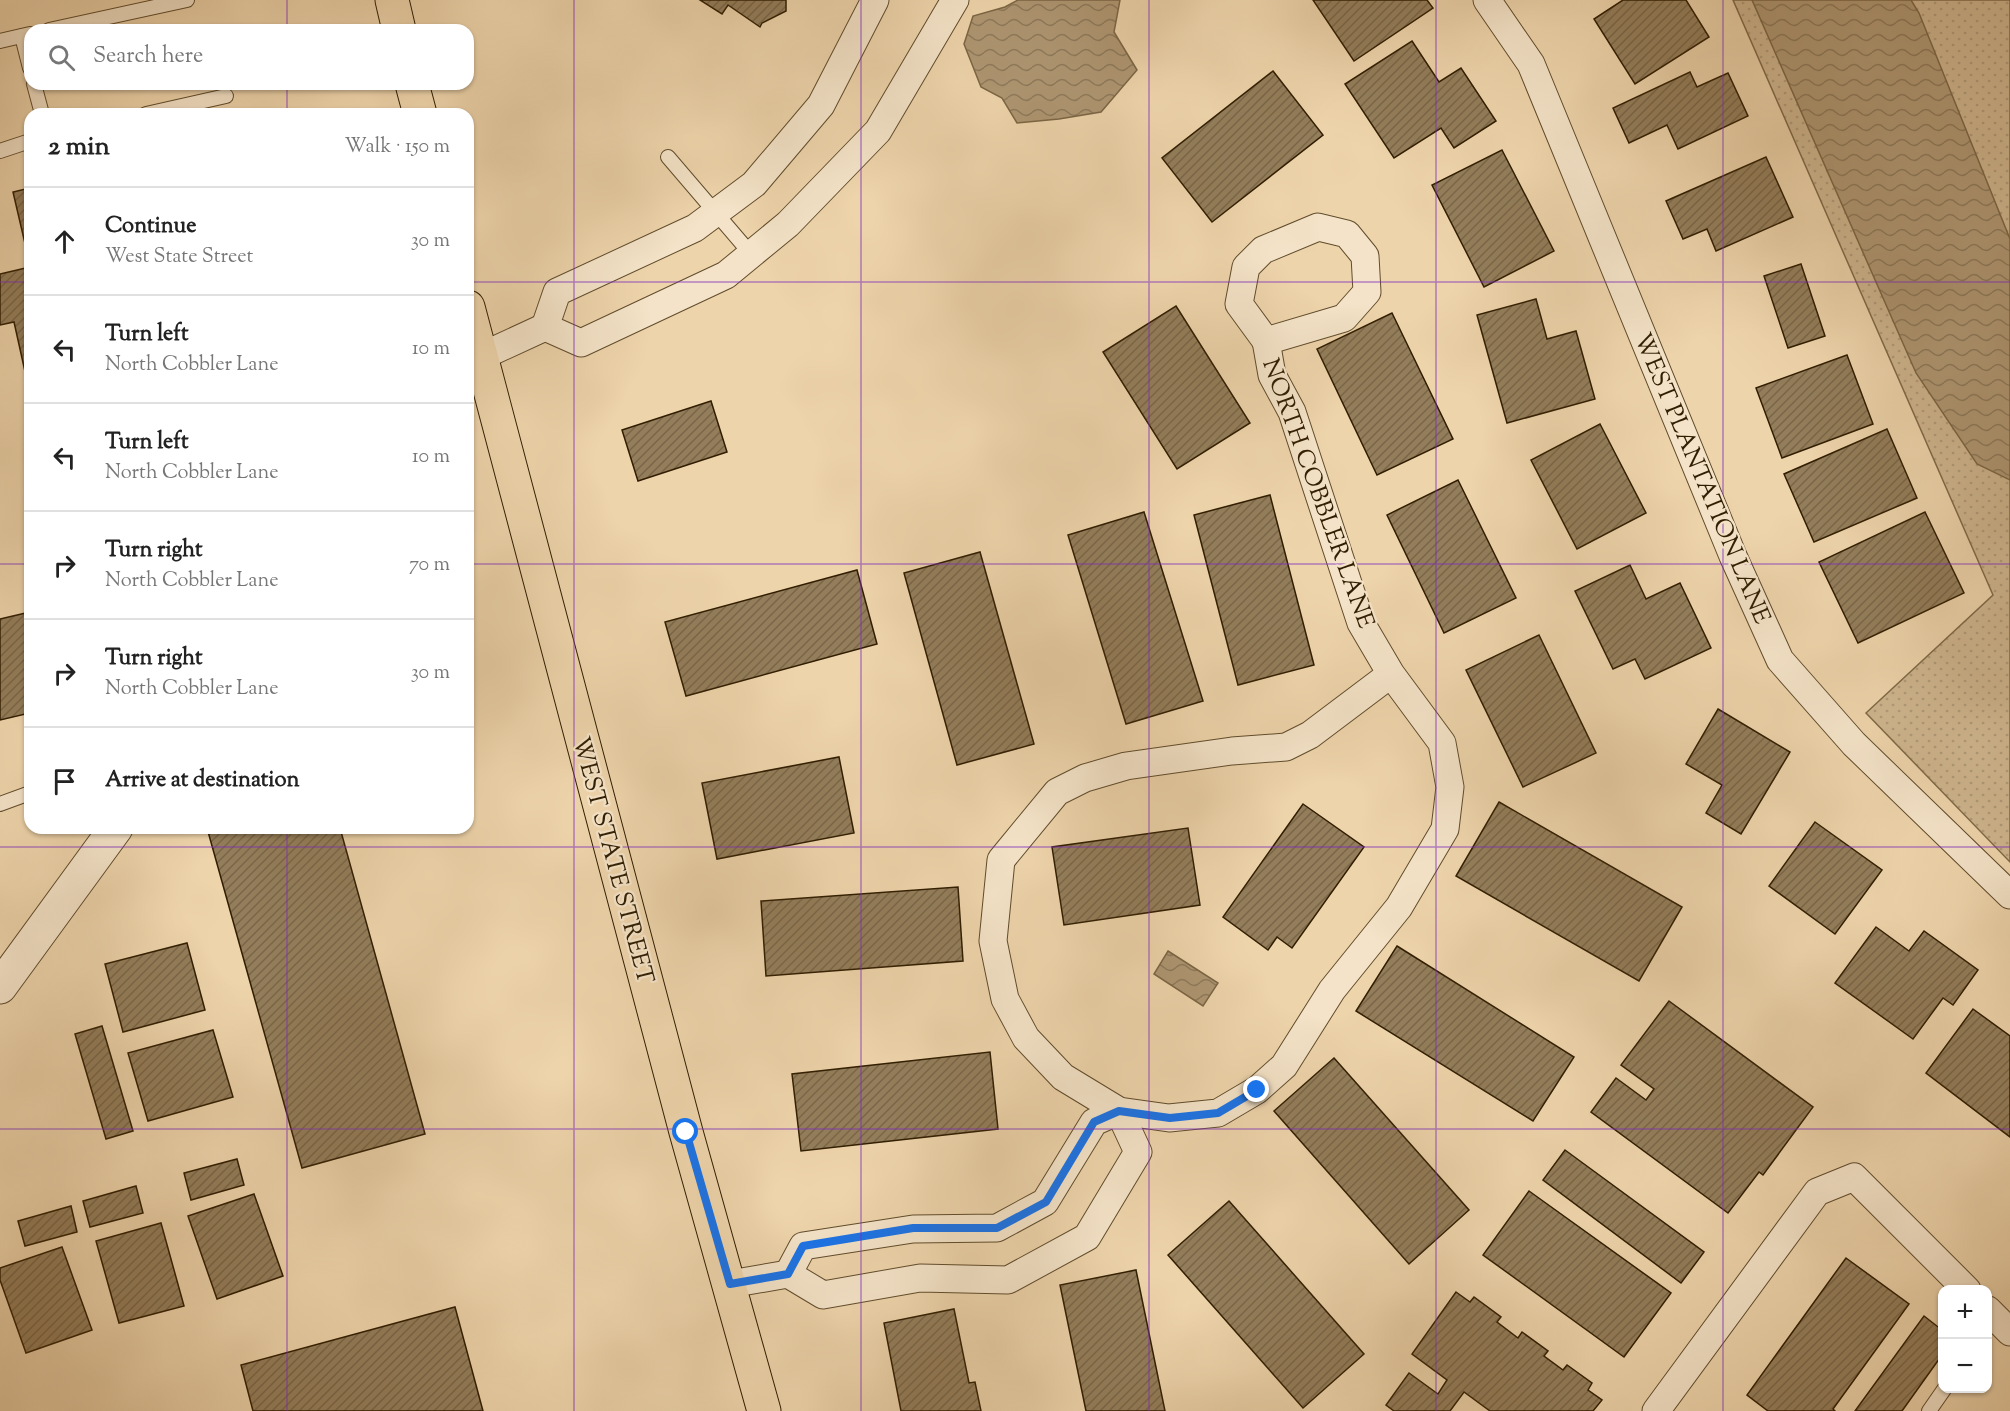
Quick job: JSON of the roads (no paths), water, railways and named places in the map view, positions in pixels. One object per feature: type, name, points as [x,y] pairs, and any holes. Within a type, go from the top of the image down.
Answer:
[{"type":"main road","points":[[392,0],[398,24]]},
{"type":"main road","points":[[414,90],[418,108]]},
{"type":"main road","name":"WEST STATE STREET","points":[[474,359],[764,1411]]},
{"type":"street","points":[[544,327],[581,343],[726,275],[788,224],[878,131],[955,0]]},
{"type":"street","name":"WEST PLANTATION LANE","points":[[1487,0],[1531,64],[1733,556],[1780,660],[1854,744],[2010,895]]},
{"type":"street","points":[[474,359],[544,327],[557,292],[695,228],[754,184],[821,105],[869,3]]},
{"type":"street","name":"NORTH COBBLER LANE","points":[[1266,341],[1344,318],[1367,292],[1365,256],[1347,234],[1318,227],[1263,250],[1246,267],[1239,304],[1266,341],[1272,375],[1292,412],[1361,623],[1391,674],[1442,743],[1450,786],[1445,829],[1399,907],[1332,990],[1284,1066],[1257,1090],[1218,1113],[1170,1118],[1119,1111],[1062,1077],[1026,1038],[1005,999],[993,941],[1001,860],[1057,792],[1084,778],[1126,766],[1232,751],[1286,747],[1310,735],[1391,674]]},
{"type":"street","points":[[0,987],[109,834]]},
{"type":"street","points":[[730,1284],[788,1274],[823,1295],[920,1278],[1008,1280],[1087,1237],[1138,1152],[1119,1111],[1094,1122],[1046,1202],[997,1228],[913,1228],[803,1246],[788,1274]]},
{"type":"street","points":[[1656,1411],[1817,1192],[1854,1177],[1962,1285]]},
{"type":"lane","points":[[77,24],[187,0]]},
{"type":"lane","points":[[0,41],[24,35]]},
{"type":"lane","points":[[36,90],[40,108]]},
{"type":"lane","points":[[173,108],[226,96]]},
{"type":"lane","points":[[0,151],[24,143]]},
{"type":"lane","points":[[668,157],[751,254]]},
{"type":"lane","points":[[0,804],[24,795]]},
{"type":"lane","points":[[1929,1411],[1942,1393]]},
{"type":"water","points":[[1018,0],[1120,0],[1114,32],[1137,70],[1101,112],[1017,123],[1002,98],[981,87],[964,44],[973,16],[1005,7]]},
{"type":"water","points":[[1752,0],[1911,0],[1919,13],[2010,239],[2010,480],[1977,464],[1916,373]]},
{"type":"water","points":[[1168,951],[1218,983],[1203,1006],[1154,974]]}]
